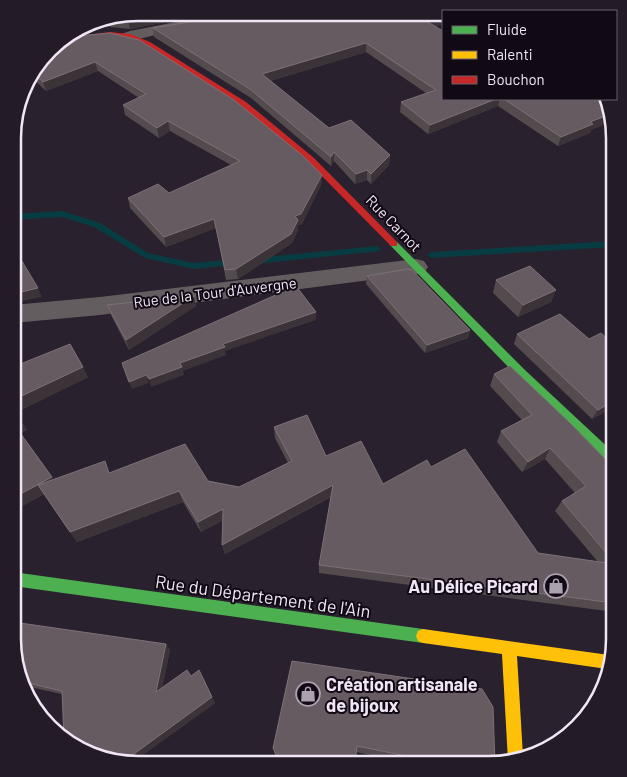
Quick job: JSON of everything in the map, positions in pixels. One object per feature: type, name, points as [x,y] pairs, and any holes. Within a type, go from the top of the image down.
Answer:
[{"type":"street","points":[[78,38],[110,34],[130,36],[202,22]]},
{"type":"street","name":"Rue Carnot","points":[[130,36],[148,44],[243,104],[304,153],[522,374],[605,452]]},
{"type":"street","name":"Rue de la Tour d'Auvergne","points":[[21,313],[100,306],[416,267]]},
{"type":"street","name":"Rue du Département de l'Ain","points":[[21,580],[604,661]]},
{"type":"street","points":[[510,649],[514,753]]},
{"type":"building","points":[[426,21],[442,30],[442,100],[493,100],[430,125],[401,102],[436,90],[366,43],[262,74],[329,128],[351,120],[390,155],[371,174],[367,170],[356,174],[334,152],[331,157],[250,89],[153,28],[191,22]]},
{"type":"building","points":[[110,33],[139,40],[234,100],[303,156],[322,175],[301,214],[295,216],[298,220],[291,234],[236,269],[225,270],[214,219],[164,237],[128,198],[158,184],[169,193],[240,161],[168,121],[157,128],[123,105],[146,94],[95,62],[43,82],[38,78],[50,61],[61,50],[83,36]]},
{"type":"building","points":[[506,100],[599,100],[604,117],[590,122],[593,124],[561,137]]},
{"type":"building","points":[[21,259],[38,288],[21,292]]},
{"type":"building","points":[[530,266],[556,290],[523,305],[496,280]]},
{"type":"building","points":[[407,269],[412,270],[470,330],[427,345],[367,276]]},
{"type":"building","points":[[296,286],[316,312],[223,344],[225,347],[180,363],[182,367],[149,379],[146,375],[129,382],[122,363]]},
{"type":"building","points":[[194,296],[126,340],[107,305],[134,302]]},
{"type":"building","points":[[560,314],[589,339],[601,333],[606,337],[605,406],[598,410],[517,334]]},
{"type":"building","points":[[70,344],[83,367],[21,396],[21,364]]},
{"type":"building","points":[[510,366],[605,459],[605,552],[562,501],[586,486],[550,448],[528,462],[501,431],[532,415],[494,374]]},
{"type":"building","points":[[307,415],[326,456],[361,441],[383,484],[427,460],[431,467],[465,449],[538,553],[605,563],[605,602],[319,565],[333,485],[222,545],[223,509],[198,522],[179,491],[70,532],[38,485],[105,461],[109,473],[185,444],[208,481],[239,487],[292,461],[274,427]]},
{"type":"building","points":[[21,434],[52,477],[21,494]]},
{"type":"building","points":[[21,623],[166,644],[156,692],[187,670],[191,676],[199,670],[212,697],[133,755],[123,755],[93,747],[64,729],[62,691],[30,683],[22,654]]},
{"type":"building","points":[[292,661],[482,689],[493,707],[495,755],[401,755],[357,746],[356,755],[276,755],[273,748]]},
{"type":"waterway","points":[[21,217],[62,214],[97,225],[145,255],[194,266],[235,262]]},
{"type":"waterway","points":[[431,255],[606,244]]},
{"type":"waterway","points":[[255,261],[377,249]]},
{"type":"traffic: fast","points":[[394,244],[522,374],[605,452]]},
{"type":"traffic: fast","points":[[21,580],[423,636]]},
{"type":"traffic: slow","points":[[423,636],[604,661]]},
{"type":"traffic: slow","points":[[509,649],[515,753]]},
{"type":"traffic: jam","points":[[79,38],[110,34],[130,36],[148,43],[243,104],[311,160],[394,244]]},
{"type":"place","name":"Au Délice Picard","points":[[556,586]]},
{"type":"place","name":"Création artisanale de bijoux","points":[[308,694]]}]
